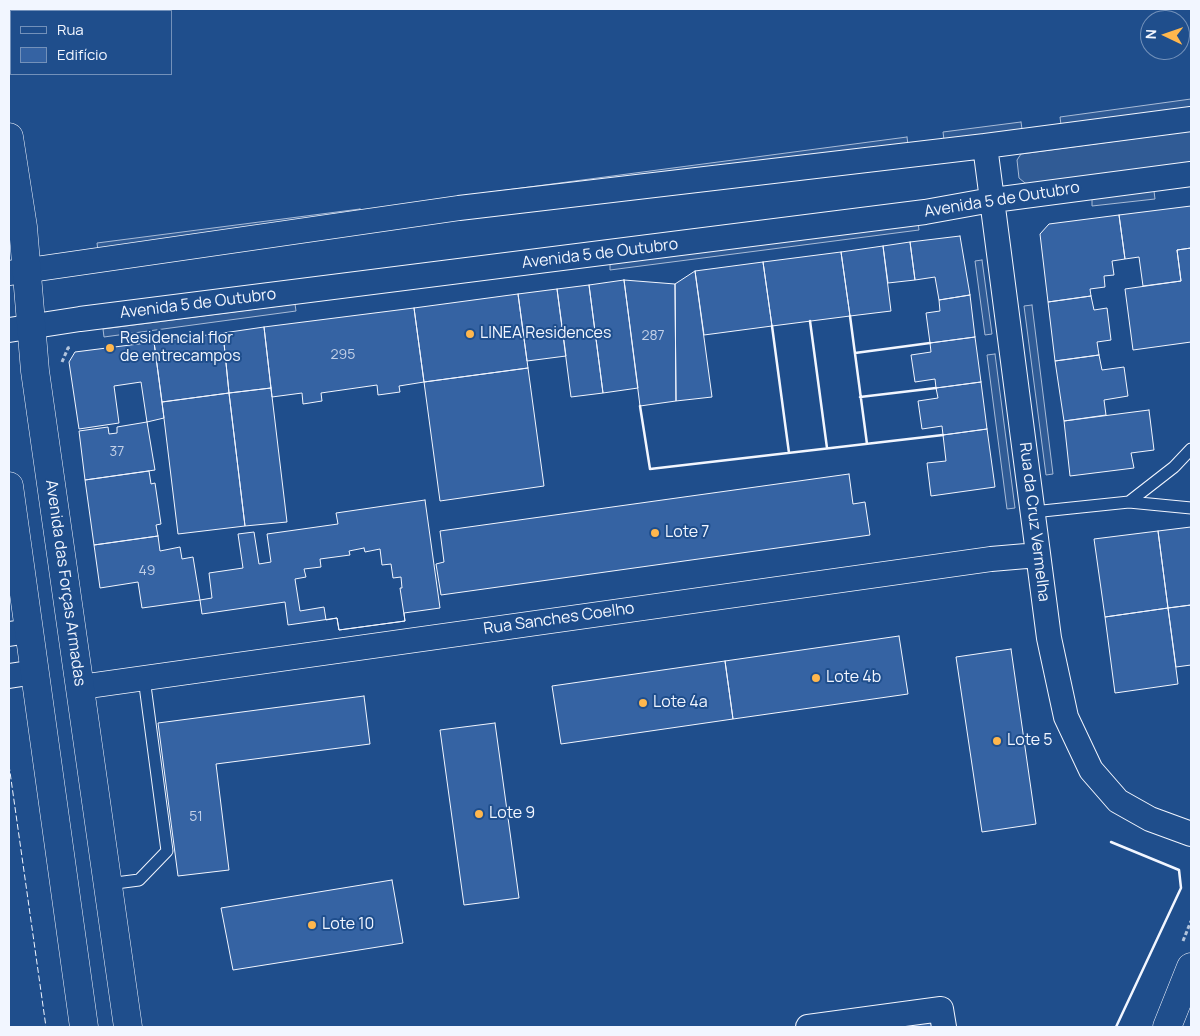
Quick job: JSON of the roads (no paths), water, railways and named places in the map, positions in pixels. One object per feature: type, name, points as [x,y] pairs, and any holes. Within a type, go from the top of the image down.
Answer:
[{"type":"main road","name":"Avenida das Forças Armadas","points":[[9,138],[23,226],[18,272],[20,329],[35,371],[128,1027]]},
{"type":"main road","points":[[9,486],[22,674],[84,1027]]},
{"type":"main road","points":[[1167,1027],[1191,968]]},
{"type":"street","points":[[18,272],[459,208],[986,146],[1191,119]]},
{"type":"street","name":"Rua da Cruz Vermelha","points":[[986,146],[1051,653],[1066,717],[1091,770],[1118,801],[1150,820],[1191,834]]},
{"type":"street","name":"Avenida 5 de Outubro","points":[[20,329],[99,317],[924,212],[992,200],[1191,174]]},
{"type":"street","name":"Rua Sanches Coelho","points":[[80,687],[971,562],[1038,555]]},
{"type":"street","points":[[808,1027],[942,1018]]},
{"type":"lane","points":[[1129,502],[1174,467],[1191,449]]},
{"type":"lane","points":[[1033,512],[1129,502],[1191,508]]},
{"type":"lane","points":[[107,884],[139,880],[166,851],[144,678]]},
{"type":"place","name":"LINEA Residences","points":[[470,334]]},
{"type":"place","name":"Residencial flor de entrecampos","points":[[110,348]]},
{"type":"place","name":"Lote 7","points":[[655,533]]},
{"type":"place","name":"Lote 4b","points":[[816,678]]},
{"type":"place","name":"Lote 4a","points":[[643,703]]},
{"type":"place","name":"Lote 5","points":[[997,741]]},
{"type":"place","name":"Lote 9","points":[[479,814]]},
{"type":"place","name":"Lote 10","points":[[312,925]]}]
